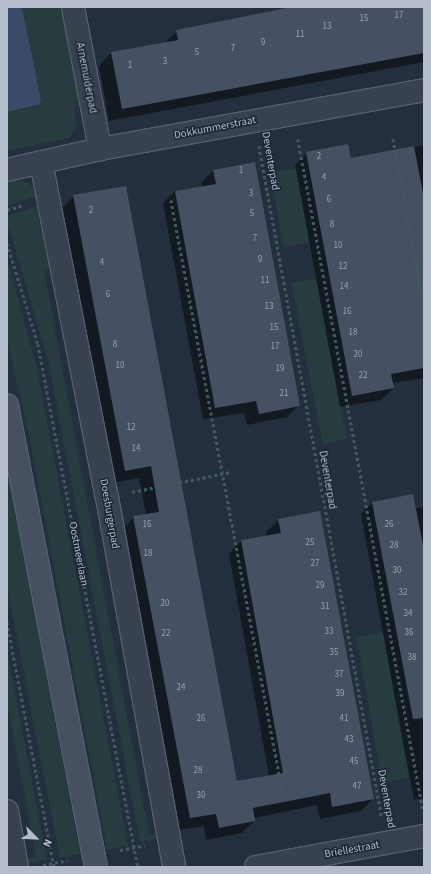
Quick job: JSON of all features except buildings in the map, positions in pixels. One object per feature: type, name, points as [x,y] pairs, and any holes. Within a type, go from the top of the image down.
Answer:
[{"type":"street","name":"Arnemuiderpad","points":[[73,7],[100,149]]},
{"type":"street","name":"Dokkummerstraat","points":[[7,170],[100,149],[424,90]]},
{"type":"street","name":"Doesburgerpad","points":[[41,162],[106,497],[174,867]]},
{"type":"street","points":[[7,405],[96,867]]},
{"type":"street","points":[[7,811],[17,867]]},
{"type":"street","name":"Briellestraat","points":[[256,867],[424,836]]},
{"type":"path","points":[[293,114],[424,818]]},
{"type":"path","name":"Deventerpad","points":[[255,120],[386,843]]},
{"type":"path","points":[[392,139],[424,305]]},
{"type":"path","points":[[171,200],[284,800]]},
{"type":"path","name":"Oostmeerlaan","points":[[7,243],[38,344],[138,867]]},
{"type":"path","points":[[106,497],[231,472]]},
{"type":"path","points":[[7,622],[54,867]]},
{"type":"green space","points":[[22,7],[64,7],[82,105],[74,106],[77,125],[69,138],[7,151],[7,112],[39,106],[41,100]]},
{"type":"green space","points":[[297,168],[310,243],[284,248],[270,173]]},
{"type":"green space","points":[[14,177],[29,183],[38,196],[7,206],[7,178]]},
{"type":"green space","points":[[40,205],[52,268],[44,270],[149,835],[158,834],[159,838],[140,842],[48,360],[7,221],[7,216]]},
{"type":"green space","points":[[7,259],[37,368],[128,846],[107,850],[29,435],[7,340]]},
{"type":"green space","points":[[316,278],[347,439],[323,444],[291,283]]},
{"type":"green space","points":[[7,464],[80,854],[60,858],[7,587]]},
{"type":"green space","points":[[383,632],[409,778],[382,782],[356,637]]},
{"type":"green space","points":[[7,650],[47,860],[28,863],[27,859],[36,857],[7,703]]},
{"type":"water","points":[[7,7],[22,7],[41,100],[39,105],[7,112]]}]
